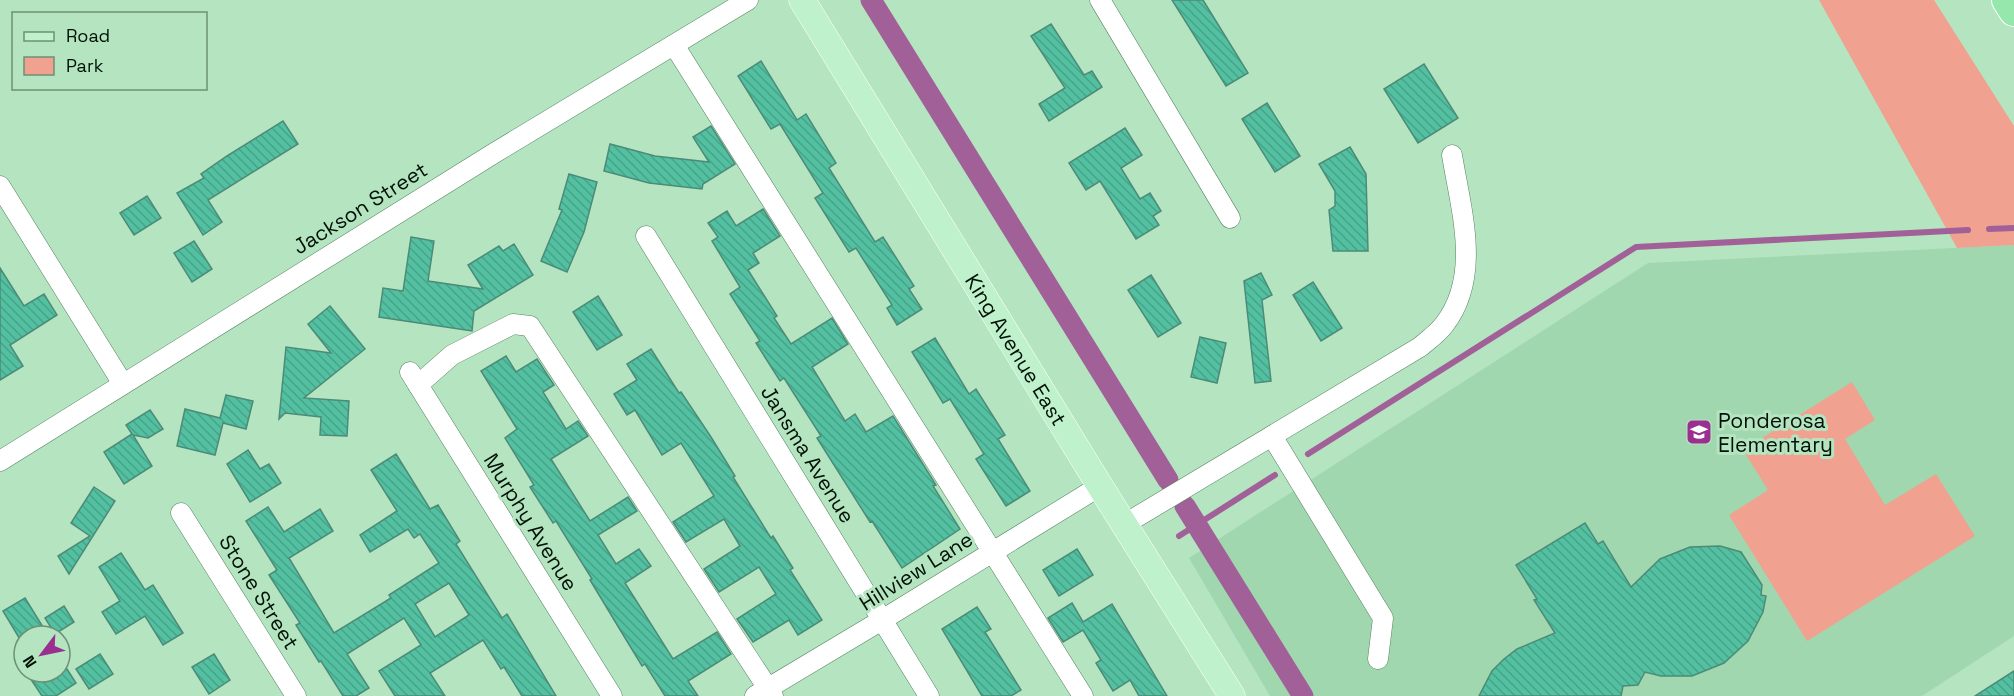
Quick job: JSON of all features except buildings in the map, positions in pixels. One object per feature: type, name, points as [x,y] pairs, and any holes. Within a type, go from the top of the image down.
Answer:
[{"type":"highway","points":[[2007,0],[2014,11]]},
{"type":"main road","name":"King Avenue East","points":[[802,0],[1100,486],[1232,696]]},
{"type":"street","name":"Jackson Street","points":[[0,460],[486,159],[748,0]]},
{"type":"street","points":[[1100,0],[1230,218]]},
{"type":"street","points":[[674,45],[1083,696]]},
{"type":"street","points":[[1125,525],[1420,347],[1443,326],[1458,302],[1465,275],[1466,239],[1452,155]]},
{"type":"street","points":[[0,186],[123,384]]},
{"type":"street","name":"Jansma Avenue","points":[[646,237],[929,696]]},
{"type":"street","name":"Murphy Avenue","points":[[612,696],[414,379],[452,355],[513,324],[530,326],[765,694]]},
{"type":"street","points":[[1272,436],[1383,618],[1378,659]]},
{"type":"street","name":"Hillview Lane","points":[[765,694],[1100,486]]},
{"type":"street","name":"Stone Street","points":[[181,513],[296,696]]},
{"type":"shaded area","name":"Ponderosa Elementary","points":[[2014,245],[2014,636],[1922,696],[1270,696],[1189,558],[1648,263]]},
{"type":"green space","points":[[1819,0],[1934,0],[2014,126],[2014,245],[1957,248]]},
{"type":"green space","points":[[1852,382],[1875,420],[1845,439],[1885,505],[1936,474],[1975,536],[1807,641],[1729,515],[1768,490],[1743,450]]},
{"type":"waterway","points":[[871,0],[1168,480]]},
{"type":"waterway","points":[[1989,229],[2014,228]]},
{"type":"waterway","points":[[1308,454],[1636,247],[1968,230]]},
{"type":"waterway","points":[[1179,536],[1275,475]]},
{"type":"waterway","points":[[1185,506],[1303,696]]},
{"type":"place","name":"Ponderosa Elementary","points":[[1699,432]]}]
